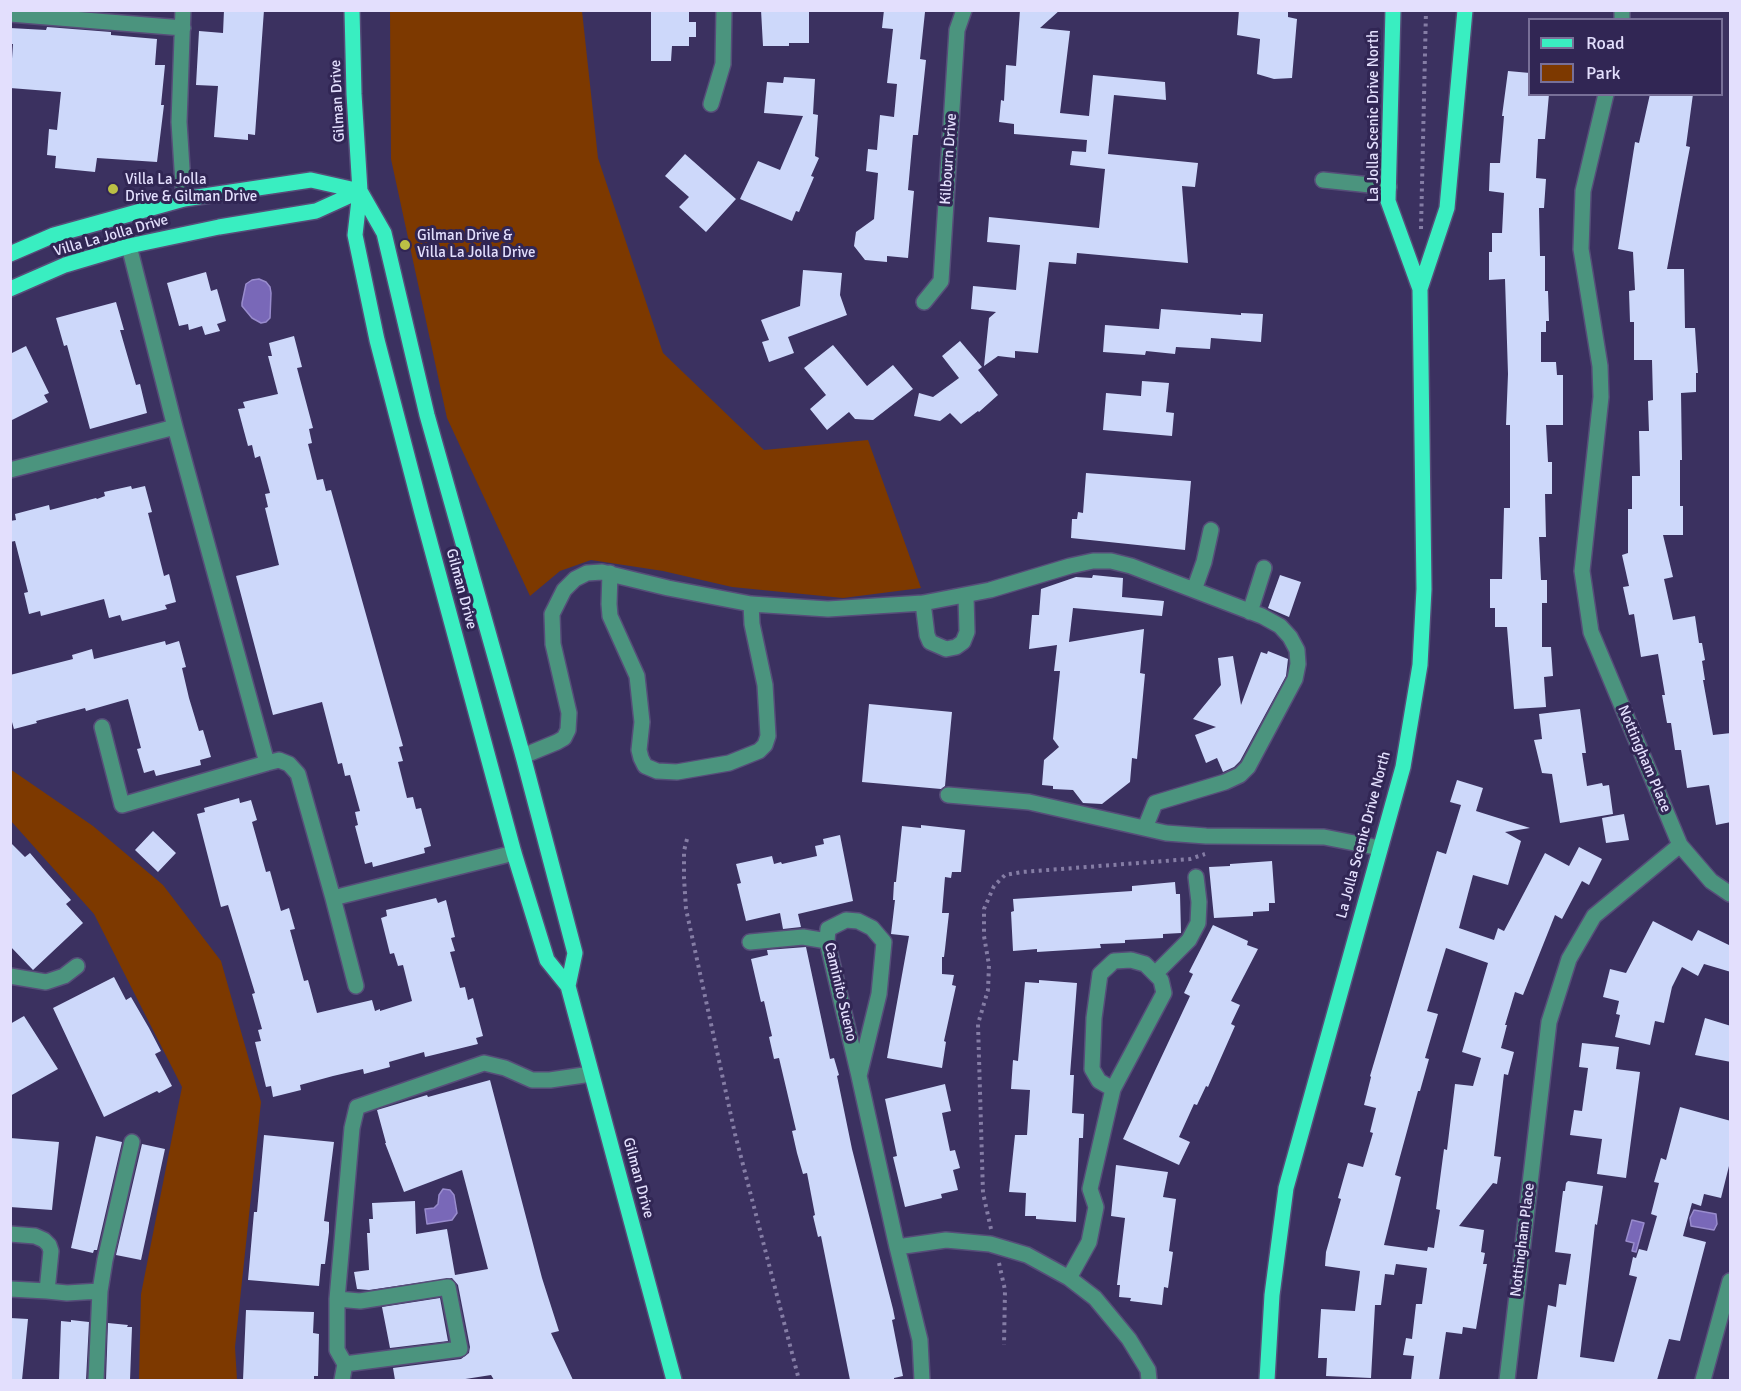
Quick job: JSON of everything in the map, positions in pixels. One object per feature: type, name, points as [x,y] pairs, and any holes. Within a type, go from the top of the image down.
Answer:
[{"type":"main road","name":"Gilman Drive","points":[[352,10],[360,191],[356,236],[377,340],[514,853],[547,960],[568,986],[674,1380]]},
{"type":"main road","name":"La Jolla Scenic Drive North","points":[[1393,10],[1388,201],[1420,289]]},
{"type":"main road","name":"La Jolla Scenic Drive North","points":[[1267,1380],[1272,1295],[1286,1188],[1402,767],[1420,665],[1424,589],[1420,289],[1447,208],[1465,10]]},
{"type":"main road","name":"Villa La Jolla Drive","points":[[10,254],[54,235],[184,199],[311,180],[360,191]]},
{"type":"main road","name":"Gilman Drive","points":[[360,191],[384,233],[427,415],[523,756],[575,952],[568,986]]},
{"type":"main road","name":"Villa La Jolla Drive","points":[[10,289],[65,265],[129,246],[219,227],[316,211],[360,191]]},
{"type":"street","points":[[183,10],[179,122],[184,199]]},
{"type":"street","points":[[711,104],[723,64],[724,10]]},
{"type":"street","name":"Kilbourn Drive","points":[[924,302],[941,281],[957,30],[964,10]]},
{"type":"street","points":[[10,14],[183,28]]},
{"type":"street","name":"Nottingham Place","points":[[1507,1380],[1549,1022],[1569,959],[1594,916],[1680,845],[1591,632],[1582,572],[1601,398],[1600,366],[1581,249],[1584,191],[1606,96]]},
{"type":"street","points":[[1323,180],[1389,187]]},
{"type":"street","points":[[129,246],[175,427],[267,763]]},
{"type":"street","points":[[10,470],[175,427]]},
{"type":"street","points":[[1194,590],[1204,562],[1211,530]]},
{"type":"street","points":[[523,756],[564,738],[568,730],[569,713],[553,644],[552,614],[557,602],[575,579],[587,573],[610,573],[668,588],[751,604],[828,609],[923,603],[966,596],[1093,561],[1111,561],[1131,566],[1194,590],[1280,626],[1290,637],[1297,650],[1298,664],[1294,679],[1248,767],[1240,776],[1225,782],[1155,803],[1144,828]]},
{"type":"street","points":[[1250,612],[1264,568]]},
{"type":"street","points":[[610,573],[610,616],[637,676],[642,722],[639,750],[645,766],[657,771],[677,772],[729,763],[759,751],[765,745],[768,736],[766,704],[752,624],[751,604]]},
{"type":"street","points":[[923,603],[930,642],[946,649],[956,647],[963,642],[967,632],[966,596]]},
{"type":"street","points":[[102,727],[122,805],[279,760],[289,764],[298,774],[356,986]]},
{"type":"street","points":[[948,795],[1029,802],[1166,833],[1206,836],[1332,837],[1380,848]]},
{"type":"street","points":[[1680,845],[1711,881],[1731,894]]},
{"type":"street","points":[[333,898],[514,853]]},
{"type":"street","points":[[1155,974],[1188,940],[1198,923],[1199,902],[1196,877]]},
{"type":"street","name":"Caminito Sueno","points":[[859,1076],[879,994],[884,942],[872,928],[858,921],[846,920],[828,929],[827,941],[920,1340],[922,1380]]},
{"type":"street","points":[[750,942],[803,937],[827,941]]},
{"type":"street","points":[[1069,1278],[1089,1242],[1096,1207],[1090,1189],[1113,1089],[1164,993],[1161,980],[1145,964],[1131,960],[1114,961],[1100,974],[1094,1018],[1092,1069],[1099,1081],[1113,1089]]},
{"type":"street","points":[[10,976],[46,982],[64,976],[77,966]]},
{"type":"street","points":[[342,1380],[345,1364],[337,1350],[337,1299],[352,1128],[357,1107],[484,1063],[506,1068],[532,1080],[550,1080],[591,1074]]},
{"type":"street","points":[[96,1380],[100,1291],[132,1142]]},
{"type":"street","points":[[10,1234],[35,1236],[49,1245],[51,1251],[47,1291]]},
{"type":"street","points":[[897,1247],[946,1240],[994,1245],[1027,1255],[1069,1278],[1095,1298],[1129,1339],[1148,1370],[1149,1380]]},
{"type":"street","points":[[1703,1380],[1731,1281]]},
{"type":"street","points":[[337,1299],[360,1300],[448,1287],[460,1349],[345,1364]]},
{"type":"street","points":[[10,1289],[67,1293],[100,1291]]},
{"type":"path","points":[[1421,231],[1426,10]]},
{"type":"path","points":[[687,839],[684,851],[684,878],[687,909],[735,1134],[799,1380]]},
{"type":"path","points":[[1005,1346],[1005,1290],[983,1193],[978,1024],[988,990],[989,964],[984,936],[984,909],[994,886],[1005,875],[1180,860],[1207,853]]},
{"type":"green space","points":[[390,11],[582,11],[598,158],[663,353],[764,450],[868,440],[921,588],[843,598],[732,587],[663,571],[591,560],[560,571],[530,596],[447,418],[391,159]]},
{"type":"green space","points":[[10,769],[93,826],[163,885],[221,961],[261,1102],[235,1347],[237,1380],[139,1380],[141,1294],[182,1087],[94,914],[11,821]]},
{"type":"shaded area","points":[[259,279],[266,282],[271,293],[270,318],[261,323],[252,318],[242,306],[246,284]]},
{"type":"shaded area","points":[[443,1189],[450,1190],[454,1195],[457,1213],[452,1220],[427,1224],[425,1209],[434,1208],[438,1204],[439,1195]]},
{"type":"shaded area","points":[[1694,1210],[1716,1214],[1717,1224],[1714,1230],[1691,1226],[1690,1218]]},
{"type":"shaded area","points":[[1632,1220],[1644,1223],[1636,1252],[1632,1251],[1634,1243],[1626,1241]]},
{"type":"building","points":[[224,10],[264,10],[255,135],[248,134],[248,140],[214,137],[218,86],[196,85],[199,31],[223,33]]},
{"type":"building","points":[[651,10],[689,10],[689,22],[696,22],[696,37],[689,37],[689,46],[672,46],[671,61],[651,61]]},
{"type":"building","points":[[761,10],[809,10],[809,43],[763,46]]},
{"type":"building","points":[[884,10],[925,12],[920,59],[926,60],[918,135],[913,135],[908,190],[914,191],[908,258],[887,256],[887,262],[865,260],[854,246],[856,232],[874,219],[878,173],[866,171],[868,149],[877,150],[880,115],[894,117],[897,84],[887,83],[893,29],[882,28]]},
{"type":"building","points":[[1020,10],[1060,10],[1040,28],[1070,31],[1060,113],[1089,116],[1093,75],[1165,82],[1166,100],[1114,95],[1108,154],[1198,163],[1195,187],[1182,186],[1188,263],[1077,253],[1076,264],[1049,262],[1038,353],[1015,351],[1015,358],[998,356],[984,366],[989,318],[996,312],[971,309],[973,286],[1016,290],[1020,245],[987,242],[989,217],[1099,228],[1105,169],[1070,165],[1072,151],[1086,152],[1087,140],[1014,134],[1014,124],[999,122],[1001,100],[1004,101],[1006,65],[1016,66]]},
{"type":"building","points":[[1239,10],[1288,10],[1288,17],[1297,19],[1292,78],[1274,79],[1257,74],[1260,39],[1237,35]]},
{"type":"building","points":[[47,27],[111,32],[111,35],[157,39],[155,65],[165,65],[161,105],[164,105],[157,162],[97,158],[95,172],[55,168],[56,156],[47,155],[49,129],[57,130],[61,92],[10,88],[13,44],[10,44],[10,28],[46,30]]},
{"type":"building","points":[[1508,71],[1528,73],[1528,96],[1549,96],[1545,139],[1538,139],[1536,178],[1546,179],[1544,208],[1539,208],[1540,256],[1545,256],[1545,291],[1548,291],[1549,321],[1546,321],[1546,332],[1541,332],[1541,362],[1556,362],[1557,375],[1563,375],[1563,425],[1546,425],[1548,462],[1552,462],[1552,494],[1545,494],[1546,537],[1539,537],[1541,580],[1547,580],[1547,603],[1542,603],[1542,647],[1551,647],[1553,676],[1544,677],[1546,707],[1514,709],[1507,627],[1495,627],[1495,608],[1490,608],[1490,579],[1502,579],[1504,508],[1510,508],[1510,425],[1506,425],[1508,374],[1505,279],[1489,280],[1492,233],[1502,233],[1504,193],[1489,191],[1490,163],[1500,163],[1504,116],[1502,116]]},
{"type":"building","points":[[784,77],[815,79],[813,114],[818,115],[815,156],[819,158],[811,176],[814,177],[799,212],[796,211],[792,221],[740,199],[758,161],[780,170],[803,116],[764,113],[767,82],[783,83]]},
{"type":"building","points":[[1650,96],[1693,96],[1686,146],[1690,147],[1667,269],[1684,269],[1685,328],[1695,328],[1698,373],[1696,373],[1696,392],[1681,393],[1680,506],[1683,506],[1683,535],[1663,535],[1673,577],[1664,579],[1673,620],[1695,616],[1699,643],[1702,643],[1705,660],[1702,661],[1705,680],[1703,680],[1713,735],[1731,733],[1731,822],[1716,825],[1709,785],[1687,788],[1681,750],[1675,750],[1671,723],[1667,723],[1658,654],[1641,657],[1634,614],[1629,615],[1623,587],[1629,586],[1622,555],[1628,553],[1628,509],[1632,509],[1632,476],[1640,476],[1639,431],[1649,431],[1648,401],[1653,400],[1652,360],[1634,360],[1634,322],[1630,322],[1629,291],[1635,290],[1633,252],[1618,249],[1635,142],[1639,143]]},
{"type":"building","points":[[685,154],[736,199],[706,232],[679,207],[689,197],[665,176]]},
{"type":"building","points":[[803,270],[842,273],[840,295],[847,315],[788,337],[794,353],[769,362],[762,342],[769,340],[761,320],[800,306]]},
{"type":"building","points":[[206,272],[211,291],[217,289],[226,321],[217,324],[220,331],[205,335],[202,326],[189,330],[188,324],[179,326],[167,283]]},
{"type":"building","points":[[116,302],[124,330],[120,330],[136,385],[140,384],[147,413],[90,429],[67,345],[64,346],[56,318]]},
{"type":"building","points":[[1161,309],[1241,315],[1241,313],[1263,314],[1261,342],[1211,338],[1210,349],[1176,347],[1175,354],[1146,351],[1145,355],[1103,352],[1105,325],[1159,329]]},
{"type":"building","points":[[294,336],[302,367],[297,368],[313,428],[309,429],[312,443],[308,444],[317,480],[323,479],[326,491],[331,490],[403,746],[399,747],[403,761],[398,762],[407,798],[413,797],[416,809],[421,808],[431,846],[424,848],[425,853],[373,867],[372,862],[365,864],[355,826],[358,825],[355,812],[360,811],[350,775],[345,776],[342,763],[338,764],[322,702],[273,715],[236,576],[279,565],[265,508],[268,507],[265,494],[270,493],[260,456],[255,458],[252,445],[248,446],[238,409],[245,408],[243,402],[278,394],[268,356],[272,356],[269,343]]},
{"type":"building","points":[[960,341],[982,367],[978,370],[998,395],[961,424],[950,413],[940,421],[914,416],[919,393],[933,397],[959,378],[942,356]]},
{"type":"building","points":[[833,345],[867,386],[893,365],[913,389],[873,420],[855,419],[849,412],[827,430],[810,409],[826,395],[804,368]]},
{"type":"building","points":[[26,346],[49,393],[44,395],[48,402],[10,421],[10,354]]},
{"type":"building","points":[[1142,381],[1169,383],[1166,412],[1174,413],[1172,436],[1103,430],[1106,393],[1141,396]]},
{"type":"building","points":[[1086,473],[1191,481],[1185,550],[1071,538],[1072,519],[1077,519],[1078,512],[1083,513]]},
{"type":"building","points":[[131,486],[132,489],[145,486],[152,512],[148,513],[164,576],[169,574],[176,602],[165,605],[167,609],[122,621],[120,615],[109,618],[104,599],[41,616],[40,611],[29,614],[24,593],[28,592],[15,541],[10,542],[10,521],[16,520],[15,514],[49,505],[50,510],[97,499],[105,496],[104,492]]},
{"type":"building","points":[[1093,575],[1123,578],[1122,597],[1164,601],[1162,616],[1073,608],[1069,642],[1144,629],[1140,673],[1145,674],[1137,759],[1132,758],[1130,782],[1102,804],[1083,803],[1073,790],[1053,789],[1053,786],[1042,785],[1044,760],[1059,747],[1053,739],[1060,671],[1054,671],[1057,645],[1029,649],[1032,615],[1039,615],[1041,589],[1076,577],[1092,578]]},
{"type":"building","points":[[1280,575],[1301,582],[1289,617],[1268,608]]},
{"type":"building","points":[[165,641],[166,645],[179,641],[186,667],[182,668],[189,698],[199,731],[203,730],[211,757],[200,760],[201,765],[156,776],[154,770],[144,773],[137,749],[141,748],[128,699],[86,711],[85,708],[14,729],[10,715],[10,675],[73,659],[72,655],[92,649],[94,659]]},
{"type":"building","points":[[1268,651],[1288,659],[1286,676],[1240,761],[1223,772],[1217,758],[1206,763],[1195,735],[1216,727],[1193,719],[1221,685],[1218,658],[1233,656],[1241,705],[1261,652],[1267,654]]},
{"type":"building","points":[[869,704],[952,712],[945,786],[941,789],[862,782]]},
{"type":"building","points":[[1580,709],[1586,753],[1582,753],[1587,786],[1602,783],[1603,786],[1609,785],[1613,814],[1560,823],[1552,774],[1542,773],[1534,740],[1542,739],[1539,714]]},
{"type":"building","points":[[1457,780],[1483,788],[1476,811],[1530,828],[1505,832],[1521,841],[1508,885],[1473,875],[1459,928],[1494,940],[1498,928],[1504,931],[1545,853],[1569,866],[1579,847],[1602,859],[1589,885],[1582,881],[1562,919],[1555,915],[1523,995],[1515,992],[1505,1025],[1507,1025],[1501,1048],[1514,1052],[1508,1075],[1504,1074],[1494,1156],[1501,1157],[1497,1184],[1493,1183],[1459,1226],[1484,1230],[1481,1252],[1485,1253],[1483,1264],[1487,1264],[1476,1329],[1463,1327],[1462,1334],[1446,1332],[1439,1380],[1411,1380],[1414,1356],[1403,1355],[1406,1338],[1412,1339],[1416,1304],[1422,1304],[1427,1268],[1396,1264],[1394,1275],[1385,1274],[1381,1305],[1375,1305],[1371,1378],[1326,1376],[1327,1358],[1318,1358],[1321,1309],[1355,1311],[1360,1271],[1325,1266],[1326,1252],[1341,1199],[1338,1198],[1348,1163],[1363,1167],[1373,1133],[1370,1132],[1376,1108],[1364,1105],[1370,1076],[1437,851],[1446,854],[1461,805],[1450,802]],"holes":[[[1446,948],[1488,963],[1462,1052],[1481,1058],[1473,1086],[1455,1084],[1447,1150],[1444,1149],[1436,1209],[1440,1210],[1434,1248],[1428,1247],[1427,1251],[1384,1245],[1401,1177],[1395,1175],[1429,1059],[1425,1058],[1438,1014],[1427,1011]]]},
{"type":"building","points":[[239,798],[240,803],[251,800],[257,820],[252,822],[266,872],[270,871],[281,911],[289,908],[295,929],[290,930],[304,981],[308,980],[317,1013],[372,1000],[375,1011],[412,1001],[403,965],[398,966],[394,953],[390,954],[381,918],[387,916],[386,910],[436,898],[438,903],[446,900],[455,937],[451,938],[455,951],[450,952],[460,988],[465,987],[468,1000],[473,998],[483,1036],[476,1038],[478,1044],[425,1057],[424,1052],[389,1062],[390,1067],[364,1074],[363,1069],[333,1076],[300,1085],[301,1090],[273,1097],[271,1086],[266,1087],[255,1042],[261,1041],[258,1030],[262,1029],[252,994],[255,993],[228,905],[221,907],[197,814],[205,812],[204,808]]},
{"type":"building","points":[[1624,814],[1629,840],[1606,843],[1602,818]]},
{"type":"building","points":[[921,825],[965,830],[961,872],[952,872],[951,878],[945,877],[942,913],[949,913],[944,957],[942,957],[942,974],[954,975],[952,985],[956,986],[944,1041],[946,1042],[942,1068],[887,1058],[909,936],[891,934],[895,900],[893,900],[894,882],[896,882],[902,826],[921,828]]},
{"type":"building","points":[[153,831],[176,853],[158,872],[135,850]]},
{"type":"building","points":[[840,835],[853,901],[798,914],[801,927],[783,929],[780,913],[746,921],[737,884],[741,883],[736,864],[772,856],[774,864],[781,862],[782,864],[817,856],[815,846],[824,844],[823,839]]},
{"type":"building","points":[[10,842],[25,857],[30,853],[71,900],[66,904],[83,923],[33,970],[10,946]]},
{"type":"building","points":[[1272,861],[1275,903],[1269,903],[1269,911],[1253,912],[1253,916],[1214,918],[1209,867]]},
{"type":"building","points":[[1175,882],[1176,894],[1180,894],[1181,933],[1163,934],[1163,938],[1100,944],[1101,948],[1037,952],[1037,949],[1013,951],[1011,912],[1014,911],[1013,899],[1132,891],[1132,886]]},
{"type":"building","points":[[1653,921],[1692,941],[1698,930],[1731,946],[1731,972],[1704,964],[1698,976],[1682,967],[1672,987],[1664,1023],[1655,1021],[1650,1045],[1615,1037],[1620,1015],[1616,1014],[1619,1001],[1603,997],[1610,969],[1626,973]]},
{"type":"building","points":[[1213,925],[1248,941],[1247,945],[1258,949],[1231,1001],[1240,1005],[1231,1024],[1235,1026],[1208,1087],[1206,1086],[1197,1105],[1194,1104],[1179,1137],[1190,1142],[1179,1165],[1123,1139],[1190,996],[1184,993],[1193,974],[1189,972]]},
{"type":"building","points":[[806,947],[830,1059],[834,1058],[839,1075],[837,1076],[852,1149],[893,1309],[895,1319],[892,1320],[903,1376],[894,1378],[894,1380],[850,1380],[821,1236],[818,1237],[813,1216],[815,1215],[807,1173],[803,1174],[797,1153],[792,1131],[796,1130],[779,1058],[774,1059],[769,1037],[772,1036],[764,1001],[761,1002],[751,959],[768,955],[767,950]]},
{"type":"building","points":[[114,977],[126,1000],[131,997],[149,1028],[161,1051],[155,1054],[172,1086],[104,1117],[53,1008]]},
{"type":"building","points":[[1039,980],[1077,983],[1070,1075],[1074,1075],[1072,1113],[1084,1114],[1083,1138],[1079,1138],[1076,1222],[1025,1216],[1026,1193],[1009,1192],[1015,1135],[1027,1135],[1030,1090],[1011,1089],[1013,1060],[1018,1061],[1025,982],[1039,983]]},
{"type":"building","points":[[24,1016],[58,1069],[10,1096],[10,1024]]},
{"type":"building","points":[[1705,1018],[1731,1026],[1731,1062],[1695,1055]]},
{"type":"building","points":[[1582,1043],[1619,1047],[1616,1069],[1640,1072],[1626,1178],[1597,1174],[1602,1139],[1570,1135],[1574,1110],[1582,1111],[1588,1068],[1579,1067]]},
{"type":"building","points":[[490,1080],[542,1278],[559,1331],[551,1333],[573,1380],[494,1380],[491,1375],[459,1380],[395,1380],[393,1368],[461,1359],[469,1353],[470,1347],[458,1285],[452,1278],[369,1290],[357,1289],[354,1272],[369,1270],[367,1233],[370,1233],[369,1219],[373,1219],[372,1203],[415,1201],[416,1234],[447,1229],[455,1275],[488,1269],[462,1170],[404,1192],[385,1143],[377,1110]]},
{"type":"building","points":[[945,1084],[951,1111],[942,1113],[950,1151],[955,1150],[960,1168],[953,1170],[958,1190],[941,1194],[942,1198],[905,1207],[893,1157],[897,1156],[885,1099]]},
{"type":"building","points":[[1680,1107],[1731,1121],[1731,1158],[1721,1198],[1704,1194],[1701,1206],[1692,1203],[1683,1236],[1706,1242],[1680,1341],[1669,1339],[1657,1380],[1537,1380],[1548,1305],[1556,1307],[1559,1284],[1566,1285],[1571,1254],[1555,1252],[1566,1183],[1568,1181],[1603,1186],[1597,1225],[1595,1224],[1580,1357],[1614,1362],[1637,1277],[1629,1275],[1633,1257],[1636,1258],[1639,1249],[1647,1251],[1657,1216],[1651,1214],[1659,1183],[1654,1182],[1661,1158],[1666,1160]]},
{"type":"building","points":[[264,1135],[334,1142],[324,1221],[329,1222],[329,1232],[325,1264],[321,1264],[319,1286],[248,1280]]},
{"type":"building","points":[[96,1136],[122,1142],[97,1250],[93,1253],[71,1248]]},
{"type":"building","points":[[10,1138],[59,1142],[52,1210],[10,1207]]},
{"type":"building","points":[[142,1144],[165,1149],[141,1260],[116,1255]]},
{"type":"building","points":[[1116,1165],[1168,1172],[1163,1197],[1176,1199],[1169,1251],[1173,1252],[1168,1288],[1164,1287],[1162,1305],[1130,1301],[1131,1298],[1119,1297],[1120,1285],[1117,1285],[1125,1218],[1111,1216]]},
{"type":"building","points":[[440,1298],[448,1341],[390,1348],[382,1307]]},
{"type":"building","points":[[246,1310],[314,1312],[313,1333],[319,1334],[318,1376],[314,1376],[314,1380],[243,1380]]},
{"type":"building","points":[[10,1318],[28,1319],[22,1380],[10,1380]]},
{"type":"building","points":[[71,1320],[89,1322],[86,1380],[59,1380],[61,1321],[71,1322]]},
{"type":"building","points":[[108,1323],[132,1327],[130,1380],[106,1380]]},
{"type":"place","name":"Villa La Jolla Drive & Gilman Drive","points":[[113,189]]},
{"type":"place","name":"Gilman Drive & Villa La Jolla Drive","points":[[405,245]]}]
